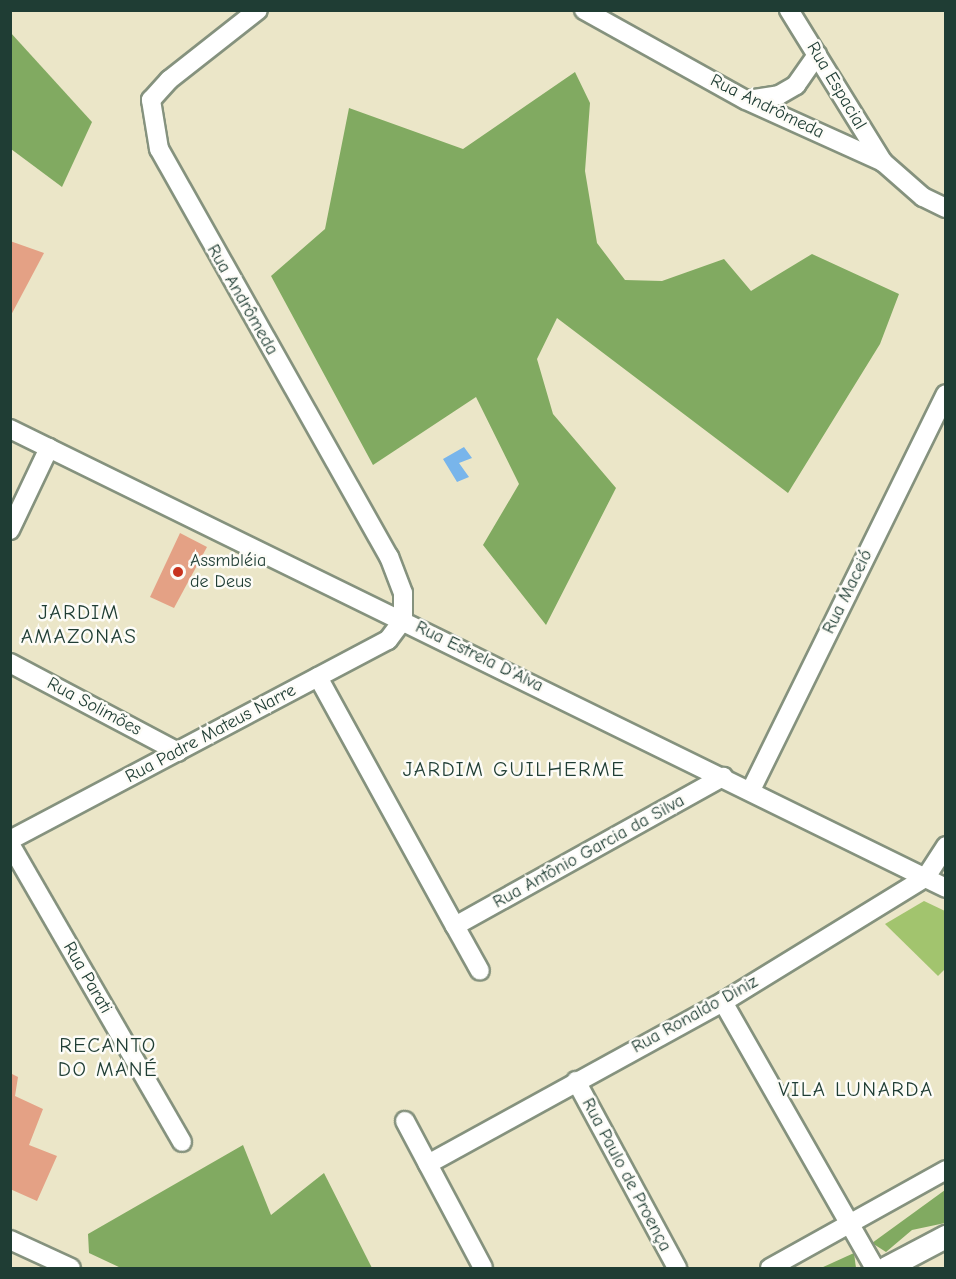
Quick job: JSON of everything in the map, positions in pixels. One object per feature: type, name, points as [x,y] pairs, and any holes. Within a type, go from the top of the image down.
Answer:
[{"type":"street","name":"Rua Andrômeda","points":[[258,10],[169,80],[151,100],[159,149],[389,557],[403,593],[404,620]]},
{"type":"street","name":"Rua Andrômeda","points":[[584,10],[746,100],[883,162],[923,197],[945,208]]},
{"type":"street","name":"Rua Espacial","points":[[789,10],[883,162]]},
{"type":"street","points":[[746,100],[779,95],[796,85],[817,55]]},
{"type":"street","name":"Rua Maceió","points":[[751,790],[945,394]]},
{"type":"street","name":"Rua Estrela D'Alva","points":[[10,429],[751,790],[945,888]]},
{"type":"street","points":[[10,530],[49,448]]},
{"type":"street","name":"Rua Padre Mateus Narre","points":[[10,842],[388,640],[404,620]]},
{"type":"street","name":"Rua Solimões","points":[[10,663],[178,752]]},
{"type":"street","points":[[318,677],[480,972]]},
{"type":"street","name":"Rua Antônio Garcia da Silva","points":[[454,926],[723,777]]},
{"type":"street","name":"Rua Parati","points":[[10,842],[182,1142]]},
{"type":"street","name":"Rua Ronaldo Diniz","points":[[428,1164],[723,1002],[926,877],[945,846]]},
{"type":"street","points":[[723,1002],[875,1269]]},
{"type":"street","name":"Rua Paulo de Proença","points":[[576,1081],[677,1269]]},
{"type":"street","points":[[405,1121],[483,1269]]},
{"type":"street","points":[[770,1269],[851,1227],[945,1170]]},
{"type":"street","points":[[887,1269],[945,1237]]},
{"type":"street","points":[[10,1240],[71,1269]]},
{"type":"green space","points":[[10,32],[92,122],[62,187],[11,149]]},
{"type":"green space","points":[[575,72],[590,103],[585,171],[597,243],[625,280],[662,281],[724,259],[751,291],[812,254],[899,294],[880,344],[788,493],[557,318],[537,359],[553,414],[616,488],[546,625],[483,545],[519,484],[476,397],[373,465],[271,276],[325,229],[349,108],[463,149]]},
{"type":"green space","points":[[924,901],[945,911],[945,969],[938,976],[885,924]]},
{"type":"green space","points":[[243,1145],[271,1215],[324,1173],[372,1268],[121,1268],[89,1253],[88,1234]]},
{"type":"green space","points":[[945,1190],[945,1223],[912,1230],[886,1252],[872,1243]]},
{"type":"green space","points":[[854,1253],[856,1268],[821,1268]]},
{"type":"water","points":[[464,447],[472,458],[459,463],[469,477],[457,482],[443,459]]},
{"type":"building","points":[[10,241],[44,253],[10,317]]},
{"type":"building","name":"Assmbléia de Deus","points":[[180,533],[207,547],[174,608],[150,597]]},
{"type":"building","points":[[10,1073],[18,1077],[15,1096],[43,1109],[29,1145],[57,1156],[37,1201],[10,1189]]},
{"type":"place","name":"Assmbléia de Deus","points":[[178,572]]},
{"type":"district","name":"JARDIM AMAZONAS","points":[[79,624]]},
{"type":"district","name":"JARDIM GUILHERME","points":[[514,769]]},
{"type":"district","name":"RECANTO DO MANÉ","points":[[108,1057]]},
{"type":"district","name":"VILA LUNARDA","points":[[856,1089]]}]
